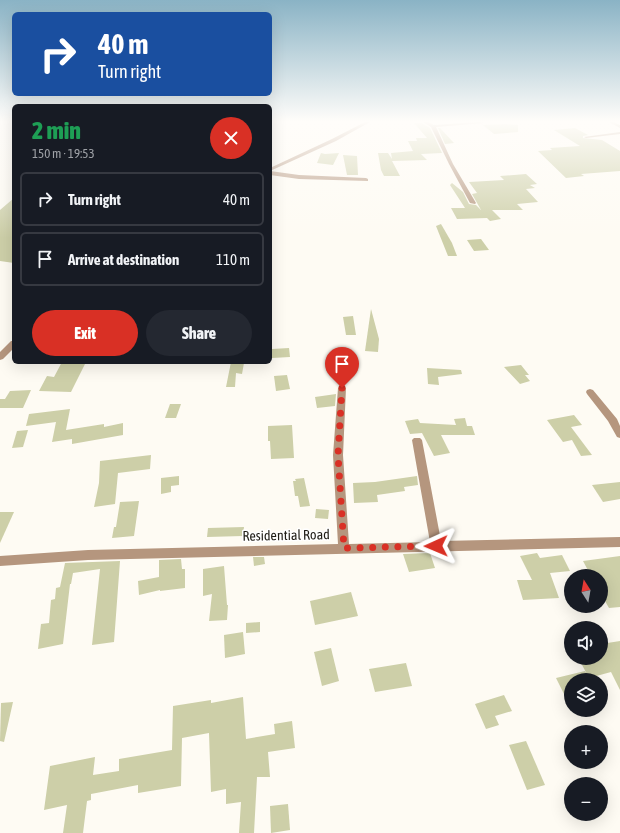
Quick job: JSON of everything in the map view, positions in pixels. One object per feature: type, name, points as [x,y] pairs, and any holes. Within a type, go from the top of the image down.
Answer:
[{"type":"street","points":[[272,170],[291,161]]},
{"type":"street","points":[[449,161],[473,202]]},
{"type":"street","points":[[272,171],[299,177],[366,180]]},
{"type":"street","points":[[0,357],[12,345]]},
{"type":"street","points":[[342,388],[338,455],[344,548]]},
{"type":"street","points":[[590,392],[612,419],[620,435]]},
{"type":"street","points":[[417,440],[436,546]]},
{"type":"street","name":"Residential Road","points":[[0,561],[88,555],[620,542]]},
{"type":"building","points":[[318,161],[335,161],[333,165],[317,163]]},
{"type":"building","points":[[344,161],[357,161],[358,175],[347,175]]},
{"type":"building","points":[[379,161],[396,161],[392,161],[400,176],[384,176]]},
{"type":"building","points":[[548,161],[620,161],[620,171],[581,174],[584,176],[566,178]]},
{"type":"building","points":[[526,174],[537,184],[530,185],[535,188],[526,189],[538,202],[517,204],[523,210],[492,210],[501,219],[490,221],[487,218],[457,219],[451,208],[465,208],[450,185],[452,183],[463,192],[469,204],[476,205],[481,210],[472,194],[477,193],[469,182],[504,180],[500,176]]},
{"type":"building","points":[[12,200],[12,263],[0,261],[0,210]]},
{"type":"building","points":[[441,224],[452,243],[457,256],[448,256],[436,226]]},
{"type":"building","points":[[481,239],[489,250],[474,251],[467,240]]},
{"type":"building","points":[[371,309],[379,339],[378,352],[365,351]]},
{"type":"building","points":[[353,316],[356,335],[346,335],[343,317]]},
{"type":"building","points":[[289,348],[290,357],[272,358],[272,349]]},
{"type":"building","points":[[61,364],[85,364],[71,392],[39,391],[47,376],[54,377]]},
{"type":"building","points":[[231,364],[244,364],[242,374],[236,373],[235,387],[226,387]]},
{"type":"building","points":[[521,365],[529,375],[525,375],[530,381],[520,384],[504,367]]},
{"type":"building","points":[[427,368],[461,370],[462,374],[438,377],[439,385],[428,384]]},
{"type":"building","points":[[287,375],[290,389],[276,391],[274,376]]},
{"type":"building","points":[[31,390],[23,408],[0,408],[0,399],[5,399],[10,391]]},
{"type":"building","points":[[336,394],[335,406],[317,408],[315,397]]},
{"type":"building","points":[[170,404],[181,404],[176,418],[165,418]]},
{"type":"building","points":[[70,409],[66,430],[104,424],[104,427],[123,423],[123,435],[72,444],[72,439],[52,442],[56,422],[26,426],[29,414]]},
{"type":"building","points":[[574,415],[582,425],[571,427],[592,455],[581,456],[572,440],[563,442],[547,420]]},
{"type":"building","points":[[465,418],[467,426],[472,426],[475,435],[441,435],[450,453],[434,456],[422,433],[410,434],[405,421],[418,419],[420,423],[456,425],[454,419]]},
{"type":"building","points":[[292,425],[294,458],[271,459],[270,441],[268,441],[268,426]]},
{"type":"building","points":[[28,430],[23,447],[12,448],[17,431]]},
{"type":"building","points":[[151,455],[150,469],[118,473],[115,504],[94,507],[99,483],[100,461]]},
{"type":"building","points":[[179,476],[179,485],[171,486],[171,492],[161,494],[161,478]]},
{"type":"building","points":[[417,476],[418,485],[404,487],[405,491],[377,495],[378,502],[354,503],[353,483],[375,482]]},
{"type":"building","points":[[304,478],[310,506],[300,507],[298,496],[295,496],[293,481],[296,481],[295,479]]},
{"type":"building","points":[[620,482],[620,499],[603,502],[592,485]]},
{"type":"building","points":[[139,501],[134,536],[112,538],[114,527],[116,527],[120,502]]},
{"type":"building","points":[[316,509],[329,510],[328,519],[315,518]]},
{"type":"building","points":[[0,512],[14,512],[0,543]]},
{"type":"building","points":[[244,527],[243,536],[207,537],[208,528]]},
{"type":"building","points":[[430,553],[435,568],[409,572],[403,554]]},
{"type":"building","points":[[537,553],[540,558],[562,555],[569,569],[564,569],[564,572],[550,573],[559,598],[523,600],[517,580],[532,580],[520,556]]},
{"type":"building","points":[[620,556],[620,607],[609,608],[608,606],[608,569],[587,569],[583,561]]},
{"type":"building","points":[[253,557],[264,557],[265,564],[254,566]]},
{"type":"building","points":[[181,559],[182,569],[185,569],[185,588],[160,590],[139,595],[138,581],[159,577],[159,560]]},
{"type":"building","points":[[120,561],[114,642],[92,645],[100,569],[73,573],[70,584],[63,644],[38,649],[41,624],[49,623],[51,600],[55,599],[56,588],[60,587],[65,563]]},
{"type":"building","points":[[224,566],[228,605],[227,620],[209,621],[212,594],[203,596],[203,569]]},
{"type":"building","points":[[351,592],[358,616],[315,625],[310,601]]},
{"type":"building","points":[[260,622],[260,632],[246,633],[246,623]]},
{"type":"building","points":[[243,632],[245,654],[225,658],[224,635]]},
{"type":"building","points":[[620,641],[620,690],[611,672],[586,673],[582,665],[608,665],[608,643]]},
{"type":"building","points":[[331,648],[339,681],[322,686],[314,652]]},
{"type":"building","points":[[406,663],[412,686],[375,692],[369,669]]},
{"type":"building","points":[[564,676],[564,694],[556,678]]},
{"type":"building","points":[[504,695],[512,711],[495,716],[499,725],[486,729],[475,704]]},
{"type":"building","points":[[243,697],[246,739],[275,734],[274,724],[292,721],[295,748],[268,752],[270,777],[257,777],[254,833],[239,833],[241,802],[226,804],[226,789],[211,792],[209,733],[182,738],[181,786],[138,793],[138,785],[91,794],[91,800],[87,801],[83,833],[63,833],[67,805],[44,810],[50,766],[95,757],[93,775],[119,771],[119,759],[172,750],[173,706],[211,700],[211,703]]},
{"type":"building","points":[[13,702],[4,742],[0,741],[1,703]]},
{"type":"building","points":[[526,741],[545,785],[527,790],[509,745]]},
{"type":"building","points":[[288,804],[290,830],[271,833],[270,806]]},
{"type":"route","points":[[342,388],[338,455],[344,548],[436,546]]}]
